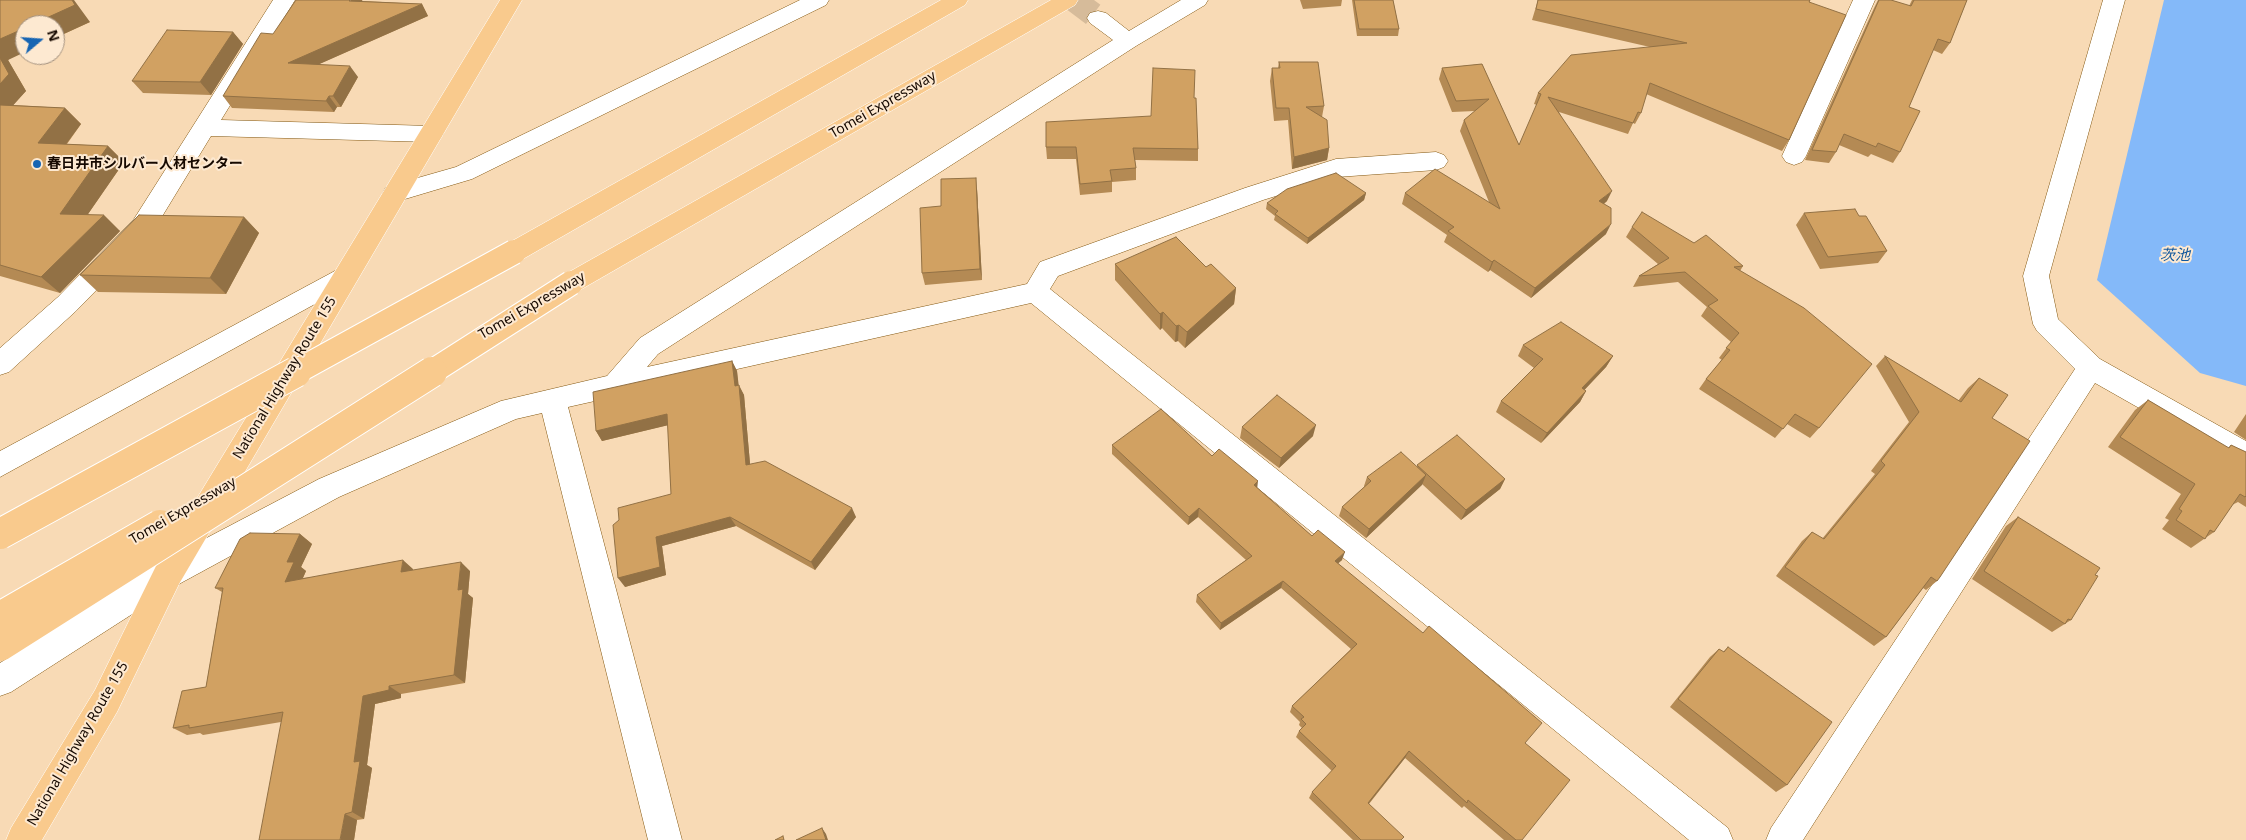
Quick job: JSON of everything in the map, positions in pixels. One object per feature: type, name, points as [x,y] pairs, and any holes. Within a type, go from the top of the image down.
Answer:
[{"type":"highway","name":"National Highway Route 155","points":[[23,840],[106,701],[168,574],[511,0]]},
{"type":"highway","points":[[0,534],[514,252],[957,0]]},
{"type":"highway","name":"Tomei Expressway","points":[[0,617],[571,283],[1067,0]]},
{"type":"highway","points":[[0,646],[571,283]]},
{"type":"street","points":[[0,364],[67,304],[143,226],[284,0]]},
{"type":"street","points":[[395,193],[464,174],[818,0]]},
{"type":"street","points":[[616,384],[649,346],[1128,41],[1197,0]]},
{"type":"street","points":[[1794,156],[1864,0]]},
{"type":"street","points":[[2114,0],[2036,276],[2046,324],[2091,367],[2246,455]]},
{"type":"street","points":[[1098,18],[1128,41]]},
{"type":"street","points":[[204,128],[431,134]]},
{"type":"street","points":[[0,682],[168,574],[329,488],[512,409],[616,384],[1035,292],[1049,268],[1254,194],[1336,168],[1436,161]]},
{"type":"street","points":[[0,465],[346,275]]},
{"type":"street","points":[[1035,292],[1716,840]]},
{"type":"street","points":[[1783,840],[2091,367]]},
{"type":"street","points":[[552,399],[665,840]]},
{"type":"water","name":"茨池","points":[[2164,0],[2246,0],[2246,386],[2200,373],[2097,280]]},
{"type":"building","points":[[0,0],[72,0],[75,5],[53,15],[15,15],[15,32],[0,39]]},
{"type":"building","points":[[296,0],[350,0],[422,4],[288,63],[350,66],[333,96],[329,96],[326,101],[223,96],[261,33],[273,34]]},
{"type":"building","points":[[1354,0],[1393,0],[1399,29],[1359,29]]},
{"type":"building","points":[[1538,0],[1810,0],[1809,2],[1846,15],[1789,140],[1650,83],[1641,113],[1638,112],[1633,123],[1548,97],[1612,191],[1599,201],[1611,208],[1611,224],[1535,288],[1494,260],[1492,262],[1448,231],[1454,227],[1405,193],[1435,169],[1500,209],[1464,120],[1489,99],[1456,101],[1442,68],[1482,64],[1519,145],[1541,94],[1538,93],[1571,55],[1687,43],[1536,9]]},
{"type":"building","points":[[1879,0],[1891,0],[1911,6],[1914,0],[1967,0],[1950,43],[1938,39],[1909,107],[1920,111],[1900,152],[1878,143],[1876,147],[1844,134],[1836,152],[1812,150]]},
{"type":"building","points":[[167,30],[233,32],[200,82],[132,81]]},
{"type":"building","points":[[0,58],[9,74],[0,84]]},
{"type":"building","points":[[1279,62],[1318,62],[1324,106],[1306,107],[1327,120],[1329,148],[1294,157],[1289,108],[1276,108],[1272,68],[1280,68]]},
{"type":"building","points":[[1153,68],[1195,70],[1194,98],[1196,98],[1198,149],[1133,148],[1136,168],[1110,170],[1112,181],[1080,184],[1076,147],[1046,147],[1046,122],[1151,116]]},
{"type":"building","points":[[0,105],[65,108],[38,143],[108,146],[60,214],[104,215],[41,277],[0,265]]},
{"type":"building","points":[[1336,173],[1366,193],[1308,238],[1275,214],[1278,211],[1267,203],[1287,189]]},
{"type":"building","points":[[976,178],[980,269],[922,273],[920,208],[941,206],[941,179]]},
{"type":"building","points":[[1855,209],[1859,216],[1866,216],[1887,251],[1828,257],[1804,213]]},
{"type":"building","points":[[1642,212],[1694,243],[1706,235],[1743,266],[1734,267],[1804,308],[1872,364],[1819,428],[1795,414],[1783,429],[1706,379],[1730,350],[1726,348],[1739,333],[1708,306],[1718,300],[1685,272],[1639,276],[1669,258],[1632,227]]},
{"type":"building","points":[[139,215],[244,217],[210,278],[80,275]]},
{"type":"building","points":[[1176,237],[1206,267],[1211,264],[1236,288],[1187,332],[1179,325],[1176,326],[1163,312],[1160,314],[1115,264]]},
{"type":"building","points":[[1561,322],[1613,356],[1582,388],[1586,391],[1547,433],[1501,401],[1543,359],[1523,345]]},
{"type":"building","points":[[1885,356],[1961,402],[1979,378],[2008,395],[1992,418],[2030,441],[1940,577],[1937,581],[1931,577],[1886,637],[1785,567],[1812,532],[1824,539],[1885,465],[1881,461],[1919,412]]},
{"type":"building","points":[[732,361],[735,386],[739,385],[746,465],[765,461],[852,508],[811,562],[730,517],[656,537],[660,567],[618,578],[613,525],[619,520],[618,508],[671,494],[667,414],[596,431],[593,392]]},
{"type":"building","points":[[1277,395],[1316,425],[1281,458],[1242,427]]},
{"type":"building","points":[[2148,400],[2229,448],[2231,445],[2246,452],[2246,496],[2240,494],[2214,532],[2210,530],[2205,539],[2176,520],[2182,511],[2179,509],[2195,484],[2120,437]]},
{"type":"building","points":[[1161,409],[1212,456],[1219,449],[1258,481],[1254,485],[1312,536],[1318,530],[1345,552],[1335,561],[1423,633],[1429,626],[1542,723],[1525,743],[1570,780],[1522,840],[1516,840],[1468,800],[1467,803],[1409,751],[1368,803],[1404,837],[1401,840],[1361,840],[1312,792],[1336,766],[1299,731],[1306,724],[1301,719],[1304,717],[1292,706],[1357,644],[1283,581],[1221,623],[1197,595],[1252,556],[1199,508],[1189,517],[1112,445]]},
{"type":"building","points":[[1457,435],[1505,479],[1466,510],[1417,465]]},
{"type":"building","points":[[1401,452],[1426,475],[1369,529],[1342,507],[1371,481],[1367,477]]},
{"type":"building","points":[[2018,517],[2100,568],[2095,575],[2098,576],[2071,620],[2068,619],[2065,624],[1984,571]]},
{"type":"building","points":[[250,533],[300,534],[287,562],[294,562],[285,582],[403,560],[401,572],[461,562],[458,590],[463,589],[454,675],[389,686],[389,690],[363,696],[354,762],[360,761],[352,812],[345,814],[340,840],[259,840],[283,712],[189,728],[189,725],[173,728],[182,691],[206,687],[223,588],[215,588],[240,539]]},
{"type":"building","points":[[1728,647],[1832,722],[1787,785],[1678,699],[1719,649],[1724,652]]},
{"type":"building","points":[[822,828],[826,840],[796,840]]},
{"type":"building","points":[[783,836],[784,840],[775,840]]},
{"type":"tunnel","points":[[1074,0],[1098,18]]},
{"type":"place","name":"春日井市シルバー人材センター","points":[[37,164]]}]
